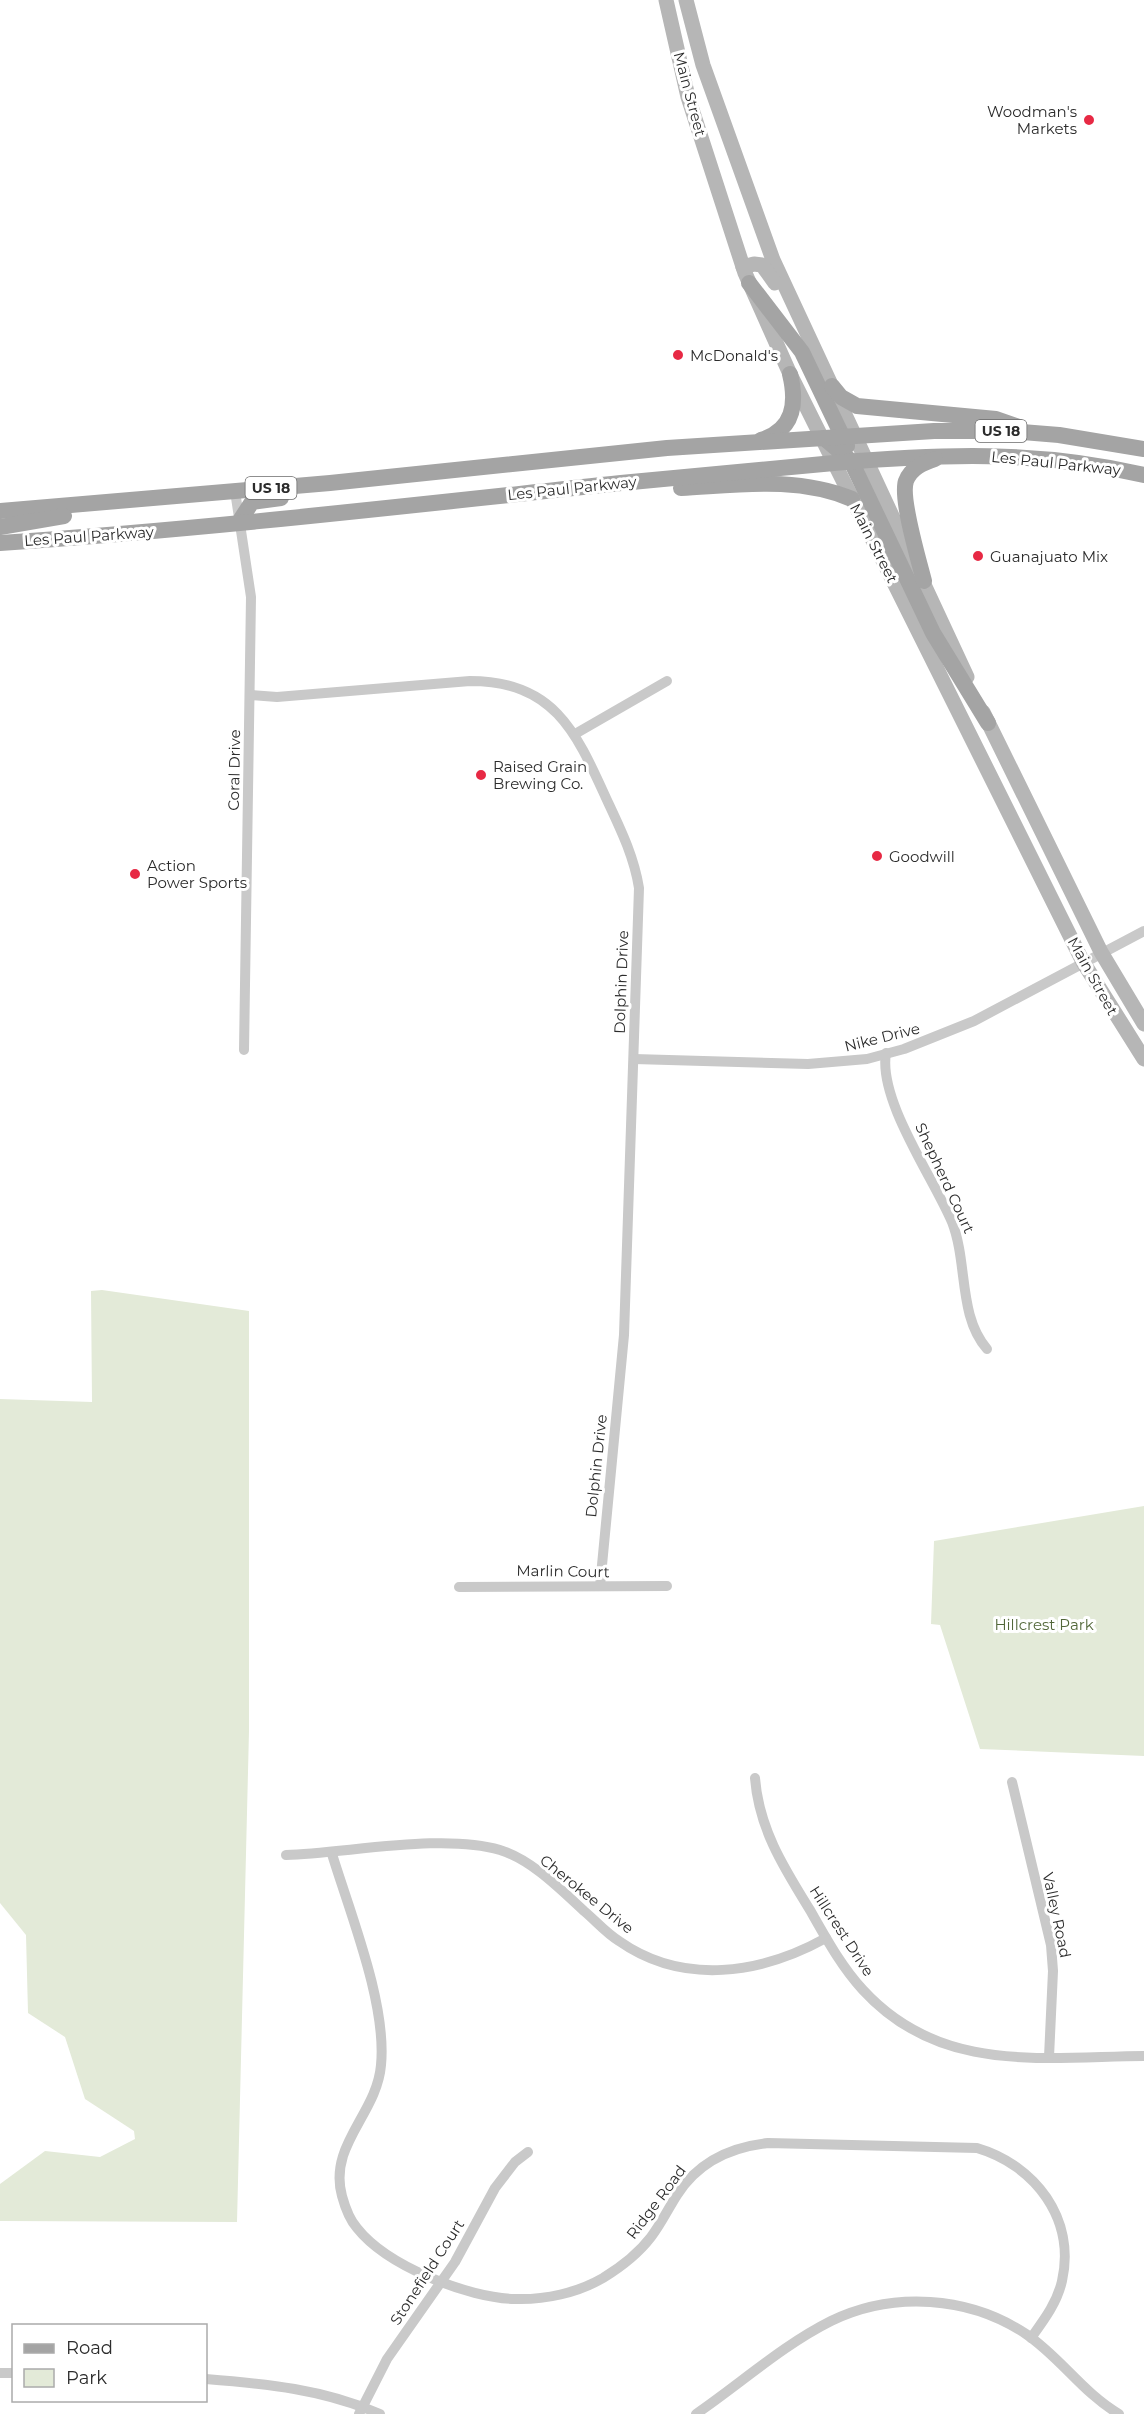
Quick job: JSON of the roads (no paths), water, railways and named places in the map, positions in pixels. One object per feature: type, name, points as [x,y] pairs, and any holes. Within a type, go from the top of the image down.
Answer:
[{"type":"main road","name":"Main Street","points":[[666,0],[688,97],[746,275],[790,374],[824,438],[850,451],[924,581],[988,723],[1101,952],[1144,1024]]},
{"type":"main road","name":"Main Street","points":[[686,0],[703,65],[772,260],[832,386],[850,451],[852,499],[1083,962],[1144,1059]]},
{"type":"main road","points":[[746,275],[756,255],[760,227]]},
{"type":"main road","points":[[746,275],[754,264],[766,268],[796,324],[812,344]]},
{"type":"main road","points":[[746,275],[802,352],[933,633],[988,723]]},
{"type":"main road","points":[[754,442],[779,431],[790,418],[795,402],[790,374]]},
{"type":"main road","points":[[832,386],[841,397],[857,406],[996,418],[1029,432]]},
{"type":"main road","name":"Les Paul Parkway","points":[[0,543],[111,535],[602,485],[850,451],[962,430],[1029,432],[1144,449]]},
{"type":"main road","name":"Les Paul Parkway","points":[[0,512],[754,442],[824,438],[850,451],[1039,458],[1144,475]]},
{"type":"main road","points":[[924,581],[908,515],[905,486],[908,477],[919,466],[948,455]]},
{"type":"main road","points":[[239,522],[252,502],[418,486],[506,466]]},
{"type":"main road","points":[[602,485],[671,488],[776,483],[814,487],[852,499]]},
{"type":"main road","points":[[0,526],[100,511],[120,501]]},
{"type":"street","name":"Coral Drive","points":[[235,491],[251,597],[244,1050]]},
{"type":"street","name":"Dolphin Drive","points":[[251,695],[278,697],[483,681],[516,688],[535,696],[556,712],[575,734],[629,848],[639,888],[624,1335],[600,1586]]},
{"type":"street","points":[[575,734],[667,681]]},
{"type":"street","name":"Nike Drive","points":[[634,1059],[818,1064],[867,1059],[904,1049],[957,1029],[1036,990],[1101,952],[1144,931]]},
{"type":"street","name":"Shepherd Court","points":[[886,1053],[883,1069],[887,1082],[909,1137],[953,1225],[964,1269],[973,1329],[987,1349]]},
{"type":"street","name":"Marlin Court","points":[[459,1587],[667,1586]]},
{"type":"street","name":"Hillcrest Drive","points":[[755,1778],[757,1803],[768,1837],[826,1938],[851,1976],[869,1996],[905,2024],[929,2038],[981,2055],[1049,2057],[1144,2055]]},
{"type":"street","name":"Valley Road","points":[[1012,1782],[1051,1945],[1053,1971],[1049,2057]]},
{"type":"street","name":"Cherokee Drive","points":[[286,1855],[332,1854],[440,1844],[468,1844],[501,1851],[539,1873],[619,1941],[647,1956],[680,1967],[726,1971],[747,1969],[790,1955],[826,1938]]},
{"type":"street","name":"Ridge Road","points":[[332,1854],[377,2005],[383,2044],[376,2092],[344,2150],[341,2164],[341,2193],[351,2220],[365,2238],[401,2262],[442,2281],[481,2294],[513,2299],[550,2296],[587,2286],[622,2265],[645,2245],[677,2195],[699,2170],[717,2157],[738,2147],[768,2143],[960,2145],[990,2151],[1023,2169],[1043,2190],[1058,2219],[1064,2252],[1062,2279],[1054,2302],[1031,2338]]},
{"type":"street","name":"Stonefield Court","points":[[361,2410],[387,2359],[442,2281],[495,2187],[515,2162],[528,2152]]},
{"type":"street","points":[[696,2414],[819,2328],[874,2306],[917,2301],[963,2306],[1005,2322],[1031,2338],[1090,2392],[1119,2414]]},
{"type":"street","points":[[207,2379],[305,2389],[361,2410],[380,2414]]},
{"type":"place","name":"Woodman's Markets","points":[[1089,120]]},
{"type":"place","name":"McDonald's","points":[[678,355]]},
{"type":"place","name":"Guanajuato Mix","points":[[978,556]]},
{"type":"place","name":"Raised Grain Brewing Co.","points":[[481,775]]},
{"type":"place","name":"Goodwill","points":[[877,856]]},
{"type":"place","name":"Action Power Sports","points":[[135,874]]},
{"type":"park label","name":"Hillcrest Park","points":[[1044,1624]]}]
